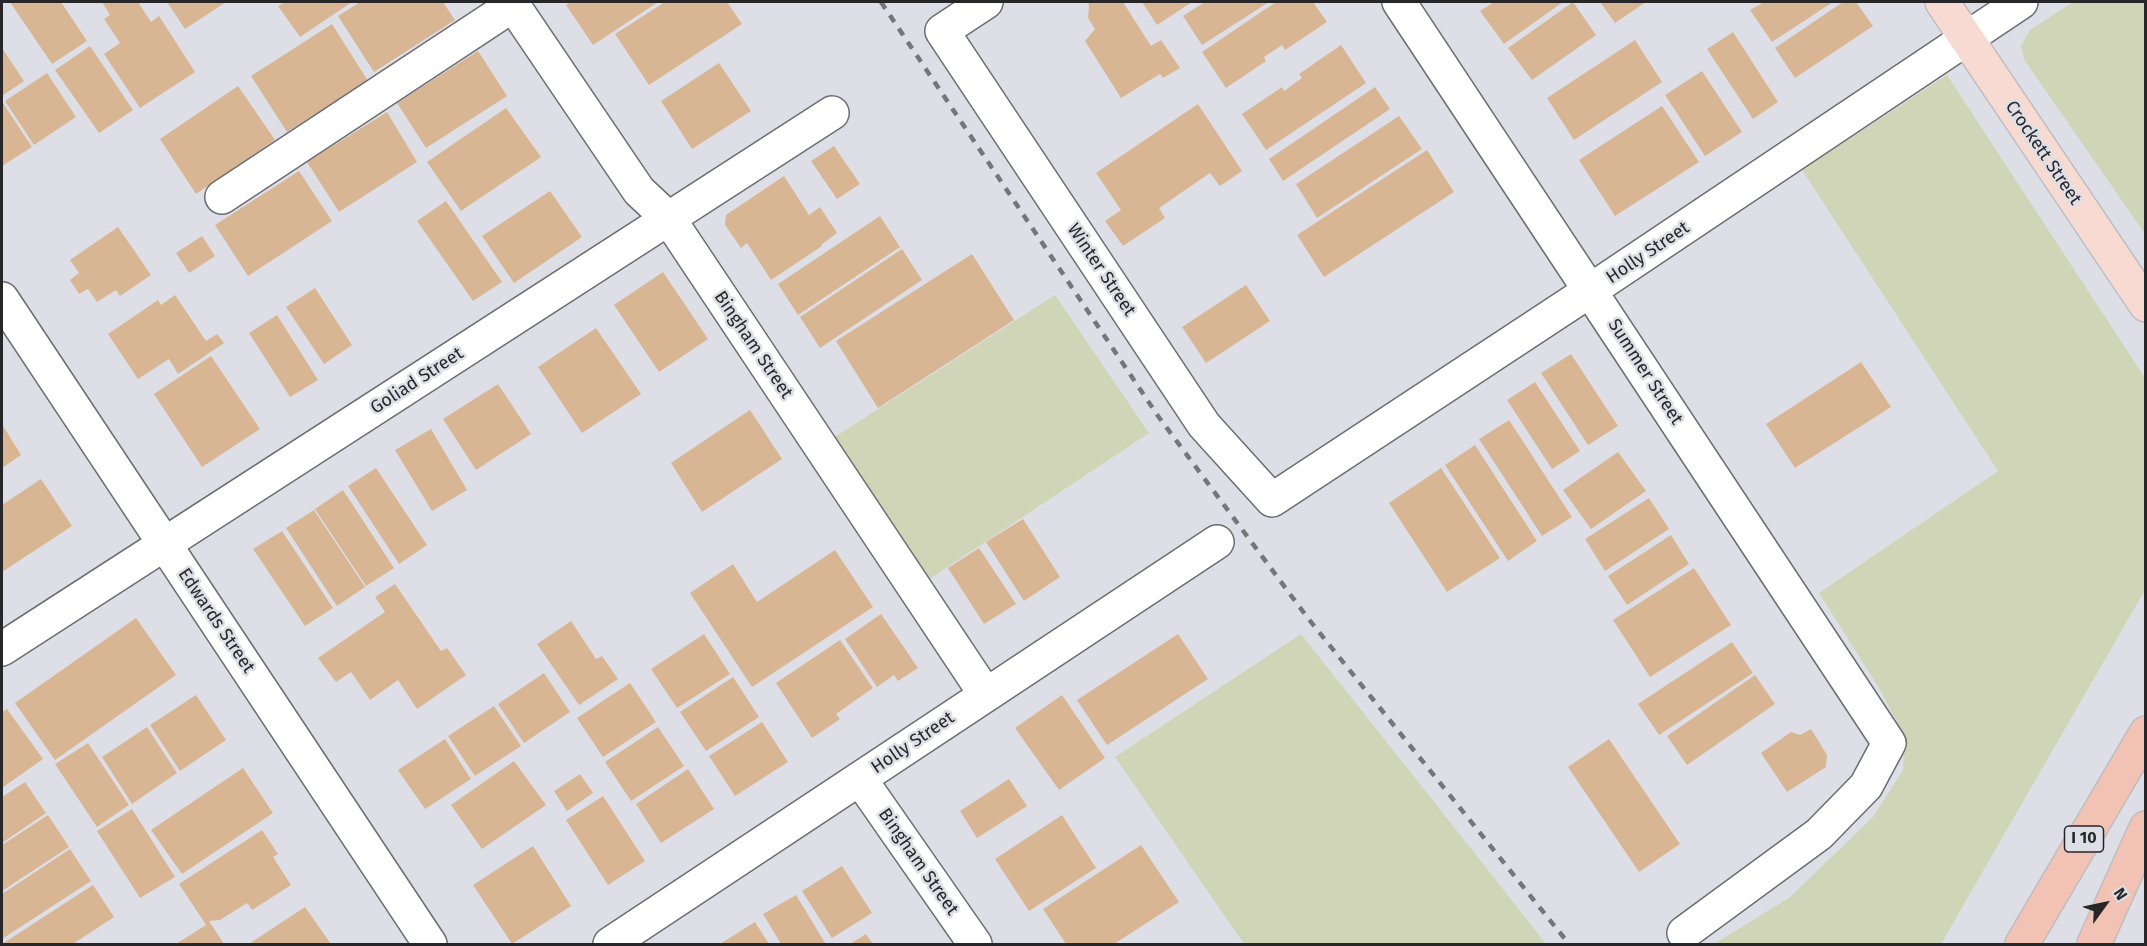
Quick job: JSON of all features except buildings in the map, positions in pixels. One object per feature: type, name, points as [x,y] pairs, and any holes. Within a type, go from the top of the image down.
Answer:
[{"type":"highway","name":"I 10","points":[[2022,945],[2145,733]]},
{"type":"highway","points":[[2094,945],[2145,828]]},
{"type":"main road","name":"Crockett Street","points":[[1942,2],[2142,299]]},
{"type":"street","name":"Winter Street","points":[[986,2],[942,31],[1204,425],[1272,500]]},
{"type":"street","name":"Summer Street","points":[[1399,2],[1890,743],[1866,786],[1819,834],[1684,933]]},
{"type":"street","name":"Holly Street","points":[[1272,500],[2021,2]]},
{"type":"street","points":[[222,196],[512,3]]},
{"type":"street","name":"Bingham Street","points":[[512,3],[639,191],[669,219],[986,695]]},
{"type":"street","name":"Goliad Street","points":[[2,649],[832,113]]},
{"type":"street","name":"Edwards Street","points":[[2,298],[430,945]]},
{"type":"street","name":"Holly Street","points":[[610,945],[1217,542]]},
{"type":"street","name":"Bingham Street","points":[[860,779],[975,945]]},
{"type":"green space","points":[[2073,2],[2145,2],[2145,234],[2025,61],[2021,46],[2030,30]]},
{"type":"green space","points":[[1947,75],[2145,378],[2145,590],[1941,944],[1714,944],[1789,898],[1873,817],[1903,770],[1904,735],[1879,688],[1819,593],[1998,471],[1802,170]]},
{"type":"green space","points":[[1055,295],[1149,433],[925,582],[830,440]]},
{"type":"green space","points":[[1301,634],[1546,944],[1244,944],[1115,757]]},
{"type":"railway","points":[[881,2],[1158,416],[1307,617],[1569,944]]}]
